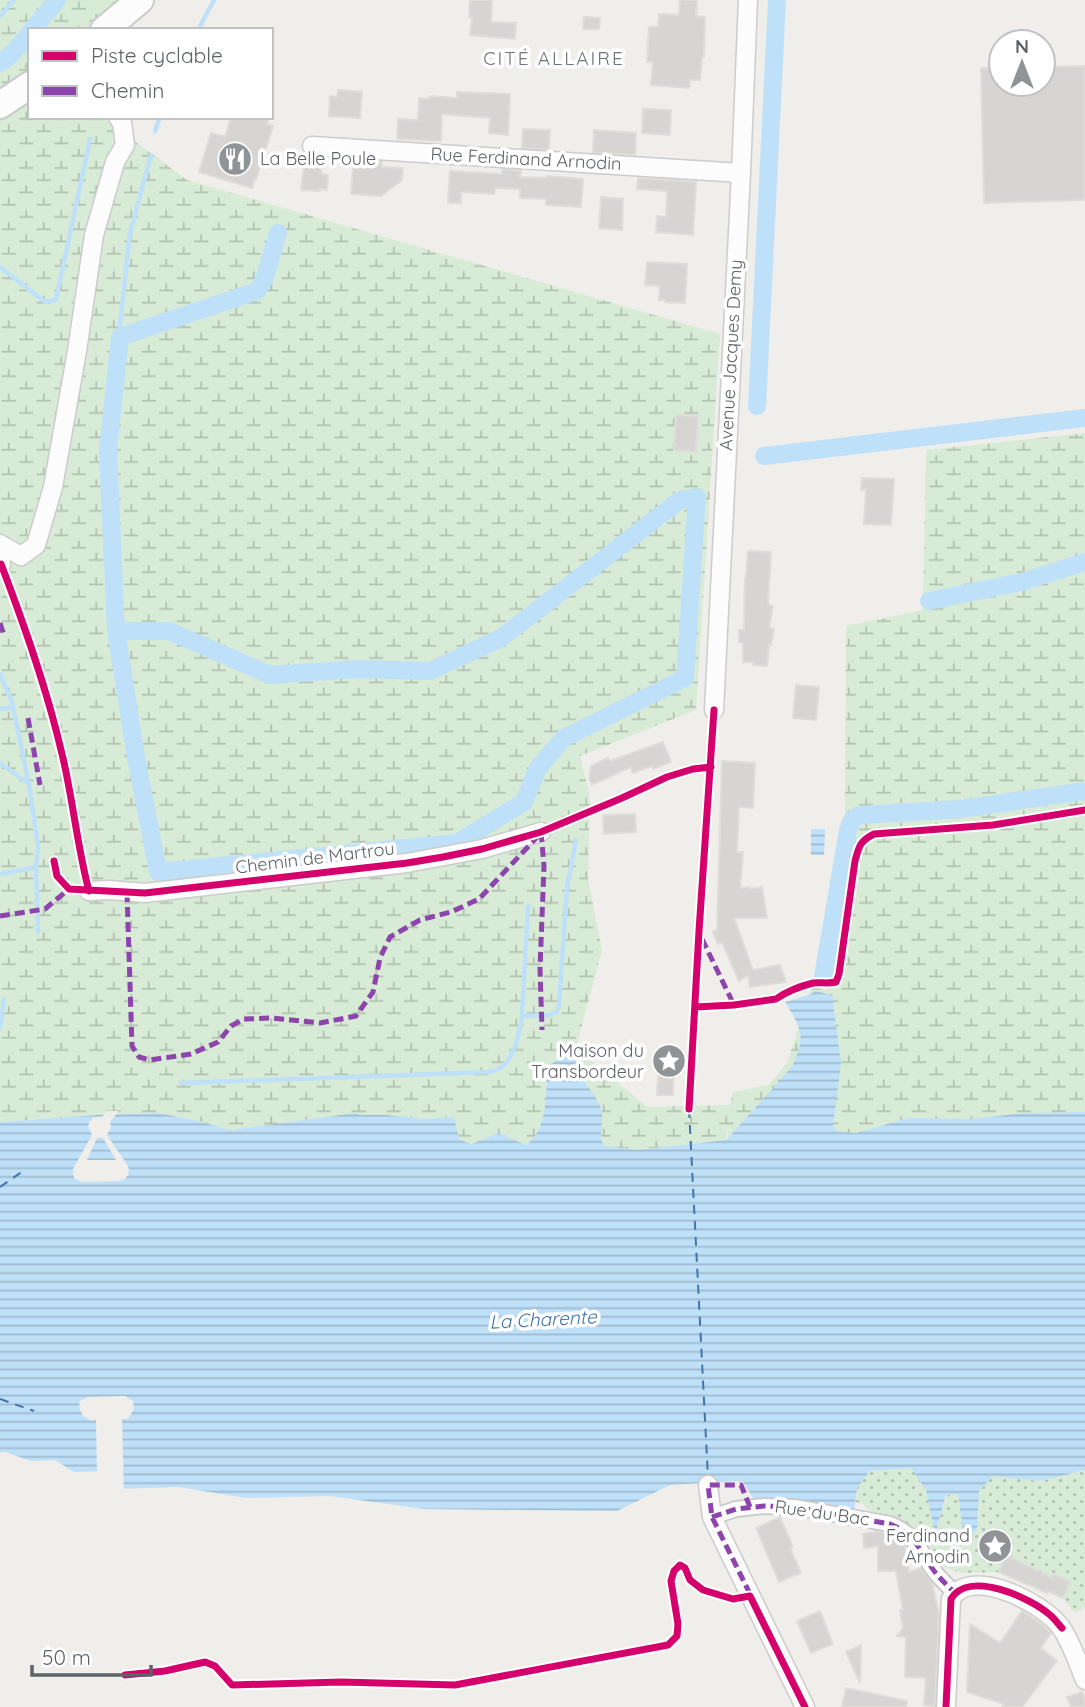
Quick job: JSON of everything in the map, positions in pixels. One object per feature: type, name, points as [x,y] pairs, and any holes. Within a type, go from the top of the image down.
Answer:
[{"type":"main road","points":[[106,28],[140,0]]},
{"type":"main road","points":[[0,106],[28,86]]},
{"type":"street","name":"Avenue Jacques Demy","points":[[714,710],[748,0]]},
{"type":"street","points":[[0,544],[21,556],[36,545],[53,487],[94,234],[115,162],[125,145],[120,119]]},
{"type":"street","name":"Rue Ferdinand Arnodin","points":[[312,146],[741,173]]},
{"type":"street","name":"Chemin de Martrou","points":[[89,891],[145,893],[407,863],[482,849],[541,832]]},
{"type":"street","points":[[708,1485],[712,1517],[805,1707]]},
{"type":"street","name":"Rue du Bac","points":[[712,1517],[736,1509],[764,1506],[802,1508],[890,1524],[901,1528],[915,1541],[933,1570],[955,1593]]},
{"type":"street","points":[[946,1707],[951,1599],[963,1588],[975,1586],[1005,1590],[1050,1615],[1062,1628],[1085,1680]]},
{"type":"green space","points":[[0,0],[137,0],[124,28],[28,28],[28,119],[105,119],[187,180],[720,334],[696,710],[580,756],[590,797],[588,879],[602,950],[576,1048],[647,1107],[730,1105],[733,1092],[769,1085],[787,1063],[818,974],[845,814],[846,626],[923,610],[926,450],[1085,433],[1085,1131],[826,1135],[799,1077],[728,1139],[728,1126],[726,1140],[638,1150],[604,1146],[600,1137],[602,1109],[577,1069],[575,1059],[547,1068],[542,1120],[533,1138],[526,1145],[499,1133],[471,1144],[459,1139],[454,1117],[424,1119],[355,1113],[231,1130],[159,1113],[0,1122]]},
{"type":"green space","points":[[912,1468],[926,1490],[935,1533],[947,1495],[958,1494],[965,1546],[977,1528],[979,1491],[993,1476],[1040,1481],[1085,1470],[1085,1608],[1075,1613],[1063,1598],[999,1572],[962,1573],[934,1564],[884,1516],[856,1502],[857,1488],[870,1471]]},
{"type":"water","points":[[811,829],[825,829],[824,855],[811,855]]},
{"type":"water","name":"La Charente","points":[[815,991],[832,995],[841,1063],[833,1126],[837,1131],[856,1133],[908,1118],[972,1119],[1025,1113],[1085,1112],[1085,1470],[1040,1481],[993,1476],[979,1491],[977,1528],[965,1547],[958,1494],[946,1495],[935,1535],[926,1490],[911,1468],[870,1471],[857,1488],[854,1514],[829,1504],[753,1498],[743,1482],[738,1481],[670,1485],[617,1511],[424,1509],[331,1496],[246,1498],[179,1487],[117,1489],[115,1471],[74,1472],[55,1460],[31,1461],[0,1452],[0,1122],[159,1113],[231,1130],[355,1113],[424,1119],[454,1117],[459,1139],[471,1144],[499,1133],[526,1145],[533,1138],[542,1120],[547,1068],[564,1054],[575,1059],[580,1073],[601,1108],[601,1135],[604,1146],[638,1150],[726,1140],[792,1067],[799,1047],[800,1033],[785,1002]]},
{"type":"pier","points":[[107,1111],[119,1111],[110,1122],[111,1128],[107,1135],[126,1163],[128,1175],[119,1181],[81,1182],[75,1179],[73,1169],[92,1135],[88,1126],[90,1121],[103,1116]],"holes":[[[97,1138],[103,1138],[116,1160],[87,1160]]]},
{"type":"pier","points":[[125,1396],[133,1401],[134,1409],[128,1419],[122,1419],[124,1493],[117,1493],[112,1475],[97,1475],[96,1420],[83,1416],[79,1407],[80,1401],[88,1397]]},
{"type":"building","points":[[470,0],[492,0],[491,22],[516,23],[515,39],[470,35]]},
{"type":"building","points":[[680,0],[697,0],[696,16],[705,17],[704,57],[700,80],[690,80],[689,88],[651,85],[653,62],[647,62],[649,27],[658,27],[659,14],[679,15]]},
{"type":"building","points":[[584,17],[600,18],[599,29],[583,29]]},
{"type":"building","points":[[1085,66],[1085,200],[984,203],[981,68],[987,68],[987,98],[1057,98],[1057,67]]},
{"type":"building","points":[[338,90],[362,92],[360,118],[329,116],[330,96],[337,97]]},
{"type":"building","points":[[457,92],[510,94],[508,135],[489,133],[490,118],[442,114],[441,141],[397,139],[398,119],[418,120],[419,98],[457,98]]},
{"type":"building","points":[[643,109],[671,110],[670,135],[642,133]]},
{"type":"building","name":"La Belle Poule","points":[[230,119],[268,119],[267,124],[273,126],[252,188],[199,172],[211,133],[225,137]]},
{"type":"building","points":[[523,129],[550,130],[549,150],[522,148]]},
{"type":"building","points":[[594,130],[636,133],[635,155],[593,152]]},
{"type":"building","points":[[305,157],[323,158],[321,174],[328,175],[327,190],[301,190]]},
{"type":"building","points":[[366,161],[382,162],[382,167],[403,168],[402,180],[381,196],[351,194],[353,167],[366,168]]},
{"type":"building","points":[[502,169],[521,171],[520,177],[583,179],[581,207],[546,205],[546,199],[520,198],[520,189],[495,188],[494,194],[461,192],[461,203],[448,203],[450,171],[502,174]]},
{"type":"building","points":[[638,178],[696,182],[693,235],[656,232],[657,216],[666,217],[667,191],[637,189]]},
{"type":"building","points":[[601,197],[623,199],[622,230],[599,228]]},
{"type":"building","points":[[647,262],[687,264],[685,303],[659,300],[660,286],[645,285]]},
{"type":"building","points":[[676,415],[698,416],[696,452],[674,450]]},
{"type":"building","points":[[862,478],[894,479],[891,525],[864,524],[866,490],[861,490]]},
{"type":"building","points":[[748,551],[771,552],[768,604],[773,606],[769,628],[774,629],[767,666],[743,662],[743,643],[739,642],[739,630],[744,630]]},
{"type":"building","points":[[796,685],[819,687],[816,720],[793,718]]},
{"type":"building","points":[[663,742],[671,762],[633,773],[631,767],[592,785],[589,778],[591,766],[608,758],[610,761]]},
{"type":"building","points":[[722,761],[755,763],[753,808],[739,807],[737,852],[743,852],[740,888],[762,887],[767,918],[734,918],[753,970],[780,965],[786,982],[750,987],[748,975],[739,981],[722,942],[718,944],[713,932],[717,930]]},
{"type":"building","points":[[635,814],[636,832],[604,834],[603,815]]},
{"type":"building","points":[[659,1064],[674,1064],[673,1095],[657,1095]]},
{"type":"building","points":[[780,1517],[801,1573],[779,1582],[756,1528]]},
{"type":"building","points":[[877,1531],[887,1533],[903,1544],[906,1547],[909,1572],[921,1568],[932,1583],[939,1614],[935,1706],[924,1705],[926,1678],[905,1677],[906,1637],[897,1636],[903,1628],[900,1610],[903,1610],[896,1571],[878,1571],[878,1546],[864,1548],[863,1534]]},
{"type":"building","points":[[1006,1555],[1052,1578],[1054,1574],[1070,1582],[1063,1598],[999,1572]]},
{"type":"building","points":[[820,1611],[833,1644],[811,1653],[797,1621]]},
{"type":"building","points":[[1022,1611],[1051,1633],[1041,1648],[1057,1661],[1022,1707],[1002,1707],[1004,1704],[967,1692],[970,1624],[1000,1643]]},
{"type":"building","points":[[861,1645],[860,1683],[846,1652]]},
{"type":"building","points":[[846,1688],[907,1701],[906,1707],[842,1707]]},
{"type":"building","points":[[1082,1692],[1085,1707],[1071,1707],[1067,1697]]},
{"type":"waterway","points":[[0,16],[14,0]]},
{"type":"waterway","points":[[34,28],[57,0]]},
{"type":"waterway","points":[[199,28],[214,0]]},
{"type":"waterway","points":[[757,406],[777,0]]},
{"type":"waterway","points":[[0,63],[28,35]]},
{"type":"waterway","points":[[155,131],[159,119]]},
{"type":"waterway","points":[[0,267],[45,302],[56,300],[90,139]]},
{"type":"waterway","points":[[120,337],[130,233],[151,155]]},
{"type":"waterway","points":[[116,631],[169,631],[270,675],[358,669],[430,671],[501,638],[680,500],[697,497],[685,678],[564,738],[538,768],[524,802],[457,843],[158,872],[116,631],[108,450],[120,337],[257,291],[264,280],[278,233]]},
{"type":"waterway","points":[[764,456],[1085,418]]},
{"type":"waterway","points":[[929,601],[1021,582],[1085,562]]},
{"type":"waterway","points":[[0,674],[12,702],[29,785],[38,847],[38,932]]},
{"type":"waterway","points":[[0,709],[13,707]]},
{"type":"waterway","points":[[0,763],[29,784]]},
{"type":"waterway","points":[[823,977],[848,830],[852,820],[859,815],[961,809],[1085,791]]},
{"type":"waterway","points":[[522,1016],[549,1015],[557,1012],[559,1006],[567,887],[576,840]]},
{"type":"waterway","points":[[0,874],[36,867]]},
{"type":"waterway","points":[[181,1083],[489,1072],[499,1069],[513,1052],[522,1016],[528,906]]},
{"type":"waterway","points":[[0,1028],[4,999]]},
{"type":"ferry route","points":[[689,1109],[708,1478]]},
{"type":"ferry route","points":[[0,1187],[26,1169]]},
{"type":"ferry route","points":[[0,1399],[34,1411]]},
{"type":"marked path","points":[[0,623],[4,635]]},
{"type":"marked path","points":[[28,718],[40,785]]},
{"type":"marked path","points":[[541,832],[544,866],[540,968],[542,1030]]},
{"type":"marked path","points":[[127,892],[132,1046],[139,1057],[150,1060],[191,1054],[218,1042],[231,1026],[244,1019],[272,1018],[320,1023],[356,1016],[373,992],[380,958],[390,937],[420,920],[451,912],[479,899],[539,835]]},
{"type":"marked path","points":[[0,916],[45,909],[69,889]]},
{"type":"marked path","points":[[702,939],[734,1005]]},
{"type":"marked path","points":[[750,1507],[741,1485],[708,1485],[712,1517],[753,1600]]},
{"type":"marked path","points":[[712,1517],[736,1509],[794,1507],[890,1524],[910,1537],[934,1571],[955,1593]]},
{"type":"cycle path","points":[[1,564],[50,706],[66,771],[89,891]]},
{"type":"cycle path","points":[[689,1109],[714,710]]},
{"type":"cycle path","points":[[54,861],[57,876],[69,889],[145,893],[407,863],[482,849],[541,832],[667,777],[711,767]]},
{"type":"cycle path","points":[[695,1007],[776,999],[808,984],[836,982],[855,861],[861,844],[874,834],[993,825],[1085,810]]},
{"type":"cycle path","points":[[125,1675],[165,1671],[205,1662],[215,1666],[232,1685],[341,1682],[455,1685],[668,1645],[677,1636],[678,1624],[671,1581],[674,1571],[680,1565],[685,1568],[690,1580],[703,1590],[733,1599],[750,1596],[805,1707]]},
{"type":"cycle path","points":[[946,1707],[951,1599],[960,1590],[971,1586],[1000,1589],[1041,1608],[1062,1628]]},
{"type":"place","name":"La Belle Poule","points":[[235,159]]},
{"type":"place","name":"Maison du Transbordeur","points":[[669,1061]]},
{"type":"place","name":"Ferdinand Arnodin","points":[[995,1546]]},
{"type":"district","name":"CITÉ ALLAIRE","points":[[554,58]]}]
